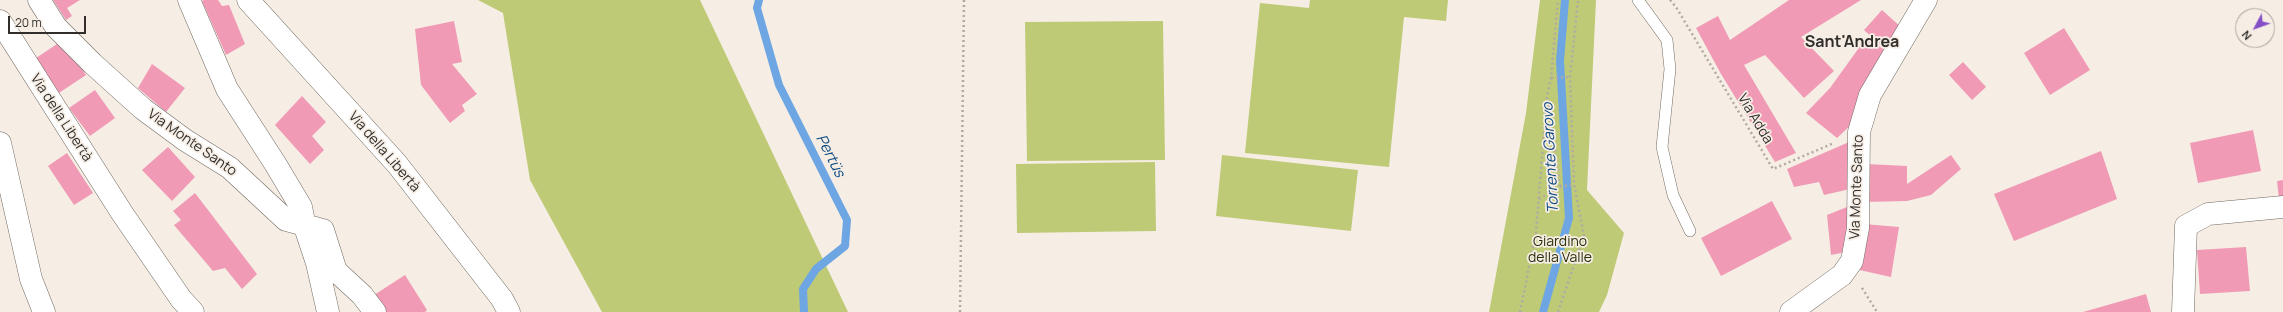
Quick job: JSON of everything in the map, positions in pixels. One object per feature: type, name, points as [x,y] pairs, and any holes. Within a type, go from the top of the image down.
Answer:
[{"type":"street","name":"Via Monte Santo","points":[[39,0],[56,27],[93,64],[143,109],[185,140],[230,168],[286,220],[323,230],[336,271],[362,295],[374,312]]},
{"type":"street","points":[[189,0],[227,89],[301,207],[304,226],[317,263],[328,312]]},
{"type":"street","name":"Via della Libertà","points":[[248,0],[397,164],[502,299],[510,312]]},
{"type":"street","name":"Via Monte Santo","points":[[1791,312],[1842,275],[1852,261],[1858,228],[1858,132],[1870,95],[1926,0]]},
{"type":"street","name":"Via della Libertà","points":[[0,21],[122,213],[181,298],[193,312]]},
{"type":"street","points":[[0,143],[31,278],[44,312]]},
{"type":"street","points":[[2183,312],[2186,226],[2208,214],[2283,207]]},
{"type":"lane","points":[[1638,0],[1667,40],[1670,69],[1662,147],[1672,195],[1690,230]]},
{"type":"path","points":[[960,312],[964,0]]},
{"type":"path","points":[[1521,312],[1536,232],[1547,96],[1551,78],[1558,0]]},
{"type":"path","points":[[1558,312],[1584,236],[1573,184],[1570,77],[1578,0]]},
{"type":"path","name":"Via Adda","points":[[1670,0],[1676,6],[1773,169],[1858,132]]},
{"type":"path","points":[[1551,78],[1570,77]]},
{"type":"path","points":[[1547,96],[1560,187]]},
{"type":"path","points":[[1539,199],[1560,187],[1573,184]]},
{"type":"green space","points":[[478,0],[700,0],[848,312],[602,312],[530,180],[503,13]]},
{"type":"green space","points":[[1310,0],[1448,0],[1446,21],[1404,17],[1389,167],[1245,153],[1260,3],[1309,8]]},
{"type":"green space","name":"Giardino della Valle","points":[[1540,0],[1596,0],[1587,190],[1624,233],[1607,295],[1599,312],[1489,312],[1526,113]]},
{"type":"green space","points":[[1163,21],[1165,160],[1027,161],[1025,22]]},
{"type":"green space","points":[[1222,155],[1358,170],[1351,231],[1216,216]]},
{"type":"green space","points":[[1155,162],[1156,231],[1017,233],[1016,164]]},
{"type":"building","points":[[53,0],[80,0],[67,8],[72,16],[66,20]]},
{"type":"building","points":[[218,0],[222,6],[229,5],[245,44],[226,55],[202,1]]},
{"type":"building","points":[[1789,0],[1861,0],[1801,37],[1834,71],[1804,98],[1765,55],[1744,65],[1796,153],[1775,162],[1721,74],[1696,28],[1718,16],[1730,40]]},
{"type":"building","points":[[1882,10],[1902,28],[1888,52],[1864,30]]},
{"type":"building","points":[[454,21],[462,62],[452,64],[477,94],[462,105],[465,111],[450,123],[421,85],[415,29]]},
{"type":"building","points":[[2064,28],[2090,70],[2050,95],[2024,53]]},
{"type":"building","points":[[1866,38],[1888,52],[1851,125],[1837,138],[1806,113],[1830,88]]},
{"type":"building","points":[[63,40],[86,75],[59,93],[36,58]]},
{"type":"building","points":[[1963,62],[1986,87],[1972,100],[1949,75]]},
{"type":"building","points":[[152,64],[185,88],[166,112],[138,88]]},
{"type":"building","points":[[95,90],[115,118],[90,136],[69,108]]},
{"type":"building","points":[[302,96],[326,122],[312,136],[324,150],[310,164],[275,125]]},
{"type":"building","points":[[2253,130],[2261,171],[2198,183],[2190,143]]},
{"type":"building","points":[[1849,142],[1850,189],[1824,195],[1819,182],[1794,187],[1787,169]]},
{"type":"building","points":[[168,147],[195,177],[172,201],[142,170]]},
{"type":"building","points":[[2101,151],[2117,199],[2014,241],[1994,194]]},
{"type":"building","points":[[67,153],[93,193],[74,205],[48,166]]},
{"type":"building","points":[[1951,155],[1961,169],[1931,195],[1907,201],[1863,202],[1866,164],[1907,166],[1907,184]]},
{"type":"building","points":[[2283,180],[2283,199],[2279,200],[2277,181]]},
{"type":"building","points":[[195,193],[257,274],[242,289],[225,268],[213,271],[174,225],[181,220],[173,211]]},
{"type":"building","points":[[1772,201],[1792,239],[1721,276],[1701,238]]},
{"type":"building","points":[[1852,205],[1846,252],[1831,255],[1827,215]]},
{"type":"building","points":[[1864,224],[1899,227],[1891,277],[1855,269]]},
{"type":"building","points":[[2246,247],[2250,291],[2200,294],[2197,250]]},
{"type":"building","points":[[405,275],[427,310],[425,312],[386,312],[374,295]]},
{"type":"building","points":[[2146,294],[2151,312],[2083,312]]},
{"type":"waterway","name":"Pertüs","points":[[759,0],[757,8],[779,85],[847,220],[845,246],[816,269],[803,289],[804,312]]},
{"type":"waterway","name":"Torrente Garovo","points":[[1543,312],[1569,218],[1560,61],[1565,0]]},
{"type":"district","name":"Sant'Andrea","points":[[1852,43]]}]
